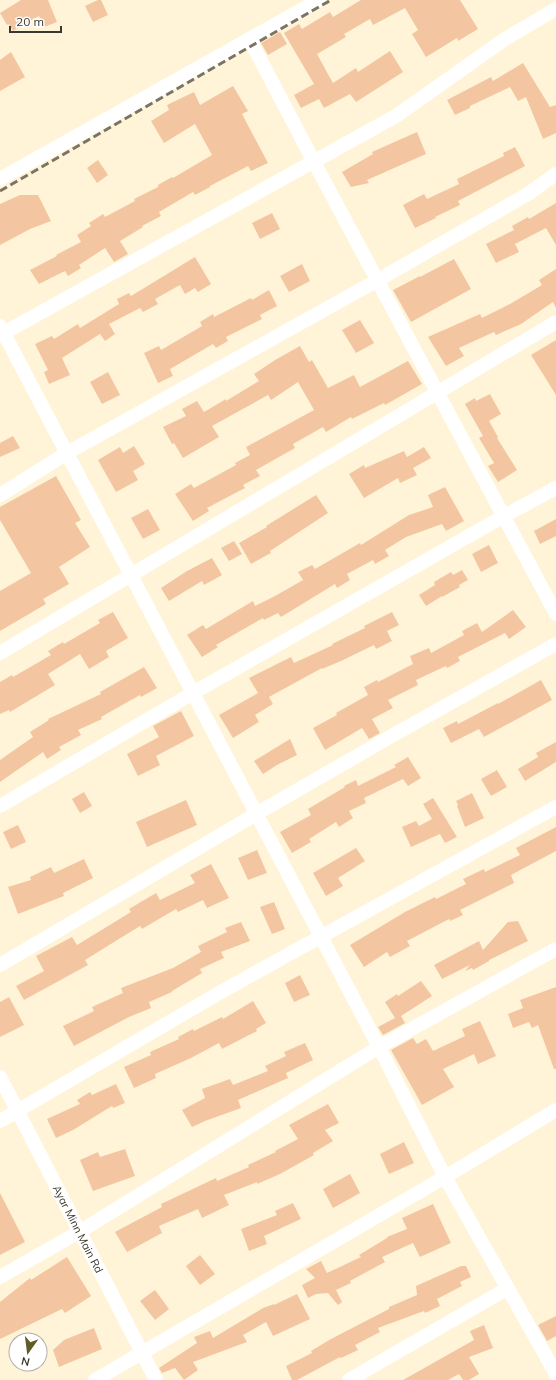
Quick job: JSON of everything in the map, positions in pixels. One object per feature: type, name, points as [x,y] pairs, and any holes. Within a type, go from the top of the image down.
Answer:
[{"type":"street","points":[[0,179],[319,0]]},
{"type":"street","points":[[556,9],[505,39],[396,116],[314,162],[1,331],[67,453],[379,1047],[445,1177],[556,1374]]},
{"type":"street","points":[[250,40],[556,614]]},
{"type":"street","points":[[0,495],[67,453],[378,280],[528,194],[556,174]]},
{"type":"street","points":[[0,653],[556,322]]},
{"type":"street","points":[[0,806],[193,693],[556,488]]},
{"type":"street","points":[[0,965],[256,814],[556,644]]},
{"type":"street","points":[[0,1121],[226,989],[556,807]]},
{"type":"street","points":[[0,1277],[79,1232],[379,1047],[556,949]]},
{"type":"street","name":"Ayar Minn Main Rd","points":[[0,1078],[156,1380]]},
{"type":"street","points":[[95,1380],[445,1177],[556,1110]]},
{"type":"street","points":[[349,1380],[508,1288]]},
{"type":"building","points":[[21,0],[48,0],[57,22],[44,27],[39,16],[13,31],[9,24],[7,25],[0,13]]},
{"type":"building","points":[[101,0],[108,15],[93,22],[85,6]]},
{"type":"building","points":[[361,0],[460,0],[478,29],[458,41],[457,38],[426,57],[412,34],[418,30],[405,8],[373,25],[370,19],[344,34],[346,37],[317,54],[333,83],[356,68],[358,72],[390,51],[403,72],[356,102],[350,94],[324,108],[319,99],[301,108],[294,95],[314,84],[284,33],[299,24],[302,29],[330,12],[333,17]]},
{"type":"building","points":[[280,32],[287,44],[268,55],[261,43]]},
{"type":"building","points":[[11,52],[25,77],[0,91],[0,60]]},
{"type":"building","points":[[523,63],[550,107],[556,105],[556,133],[543,139],[526,97],[518,101],[510,87],[470,106],[470,108],[455,115],[447,100],[491,77],[493,81]]},
{"type":"building","points":[[233,86],[248,111],[242,114],[268,163],[251,171],[248,166],[195,195],[193,192],[159,212],[161,216],[142,226],[143,227],[120,241],[128,254],[114,262],[105,248],[79,265],[81,268],[68,276],[65,271],[39,284],[30,270],[81,242],[77,235],[91,226],[89,223],[103,214],[105,217],[135,201],[134,199],[158,187],[158,185],[212,155],[195,124],[164,143],[151,121],[169,110],[167,105],[194,92],[200,105]]},
{"type":"building","points":[[417,132],[426,154],[367,180],[369,183],[351,187],[342,172],[373,154],[372,152]]},
{"type":"building","points":[[515,147],[525,166],[458,201],[460,205],[415,228],[403,205],[424,194],[427,199],[459,184],[457,179],[504,156],[503,153]]},
{"type":"building","points":[[98,160],[108,175],[97,183],[87,168]]},
{"type":"building","points":[[20,195],[38,195],[51,221],[30,229],[0,245],[0,204]]},
{"type":"building","points":[[556,203],[556,245],[546,228],[515,244],[519,252],[496,263],[486,244],[514,230],[512,226],[528,217],[529,219]]},
{"type":"building","points":[[272,213],[280,229],[260,239],[252,223]]},
{"type":"building","points":[[195,257],[211,284],[198,292],[195,288],[185,294],[180,285],[155,299],[158,304],[143,312],[140,308],[109,324],[115,334],[105,341],[100,334],[62,358],[70,375],[49,384],[44,372],[48,370],[35,344],[52,336],[54,339],[78,324],[80,328],[119,304],[117,299],[129,293],[131,296]]},
{"type":"building","points":[[454,259],[471,289],[411,322],[393,290]]},
{"type":"building","points":[[302,264],[310,281],[289,292],[280,276]]},
{"type":"building","points":[[556,269],[556,308],[553,302],[521,324],[496,335],[494,332],[459,348],[464,356],[446,366],[428,337],[480,314],[482,318],[510,304],[542,285],[539,280]]},
{"type":"building","points":[[269,290],[277,306],[260,315],[262,319],[226,337],[228,341],[216,348],[213,344],[170,369],[173,376],[158,383],[144,353],[159,346],[161,350],[202,326],[200,322],[213,314],[214,317],[251,298],[252,300]]},
{"type":"building","points":[[360,320],[374,343],[356,353],[342,330]]},
{"type":"building","points":[[556,340],[556,395],[531,355]]},
{"type":"building","points":[[300,346],[309,362],[312,360],[328,388],[354,375],[360,387],[408,361],[422,384],[385,405],[384,403],[352,419],[351,417],[326,432],[323,427],[293,444],[295,448],[256,470],[260,476],[243,485],[245,488],[207,508],[209,511],[193,521],[175,494],[191,484],[194,488],[236,465],[235,463],[250,455],[246,447],[314,410],[298,382],[271,400],[268,395],[212,426],[219,437],[183,458],[174,443],[172,444],[163,427],[186,416],[182,409],[197,401],[204,412],[226,399],[226,401],[259,381],[254,374]]},
{"type":"building","points":[[108,372],[120,395],[102,404],[90,382]]},
{"type":"building","points":[[490,394],[501,414],[489,421],[498,437],[497,438],[517,470],[498,482],[488,466],[494,463],[479,438],[483,436],[465,404],[475,398],[476,401]]},
{"type":"building","points":[[13,436],[20,448],[0,457],[0,443]]},
{"type":"building","points":[[134,446],[145,464],[133,471],[138,480],[116,492],[98,460],[120,447],[123,453]]},
{"type":"building","points":[[424,447],[431,458],[413,468],[417,475],[400,483],[398,478],[364,498],[349,474],[364,465],[365,468],[404,451],[407,457]]},
{"type":"building","points":[[56,476],[81,520],[75,523],[90,547],[59,567],[69,584],[43,599],[46,604],[0,631],[0,591],[31,573],[0,520],[0,507]]},
{"type":"building","points":[[445,487],[464,521],[446,531],[442,524],[406,537],[385,550],[389,556],[375,564],[373,560],[347,574],[350,580],[337,588],[335,584],[281,617],[278,613],[264,620],[263,618],[216,645],[218,647],[202,657],[187,635],[203,625],[206,629],[253,601],[255,606],[275,596],[303,580],[298,572],[312,565],[315,569],[360,543],[361,545],[409,515],[433,507],[428,495]]},
{"type":"building","points":[[316,495],[328,513],[270,551],[271,553],[251,564],[239,543],[267,527],[266,526]]},
{"type":"building","points":[[148,509],[160,530],[143,539],[131,518]]},
{"type":"building","points":[[556,519],[556,536],[540,544],[534,531]]},
{"type":"building","points":[[234,541],[242,554],[229,561],[221,548]]},
{"type":"building","points":[[489,545],[498,563],[481,572],[472,554]]},
{"type":"building","points":[[212,558],[222,575],[204,585],[202,581],[169,601],[161,588],[187,571]]},
{"type":"building","points":[[462,570],[468,580],[459,585],[460,587],[426,606],[419,595],[435,585],[434,582],[451,572],[453,575]]},
{"type":"building","points":[[513,610],[526,627],[509,639],[505,633],[458,657],[460,661],[447,668],[446,666],[416,680],[418,685],[388,700],[393,708],[372,719],[380,733],[369,739],[362,728],[325,750],[313,728],[337,715],[336,713],[368,695],[364,687],[377,680],[378,682],[413,664],[410,656],[429,648],[431,653],[464,635],[462,631],[477,623],[482,632]]},
{"type":"building","points":[[113,612],[128,638],[106,651],[109,657],[89,669],[80,654],[48,674],[55,685],[10,712],[9,710],[0,714],[0,682],[12,675],[13,677],[51,655],[48,651],[63,642],[64,644],[100,623],[98,620]]},
{"type":"building","points":[[392,612],[399,625],[387,631],[392,641],[376,649],[374,645],[341,661],[322,668],[269,697],[273,704],[255,715],[259,722],[233,738],[219,715],[258,693],[249,678],[291,657],[294,663],[333,645],[332,644],[365,628],[364,626]]},
{"type":"building","points":[[144,667],[157,688],[141,697],[140,695],[101,717],[102,719],[78,730],[81,735],[59,747],[61,750],[47,759],[43,752],[0,782],[0,760],[33,737],[30,732],[49,720],[48,719],[101,694],[100,692]]},
{"type":"building","points":[[541,680],[552,700],[484,737],[479,729],[451,743],[443,728],[457,721],[458,724]]},
{"type":"building","points":[[181,711],[194,736],[156,756],[160,765],[138,776],[127,754],[159,737],[153,726]]},
{"type":"building","points":[[290,739],[297,755],[263,774],[254,761]]},
{"type":"building","points":[[556,742],[556,762],[525,781],[518,769],[538,757],[536,753]]},
{"type":"building","points":[[408,757],[421,778],[408,786],[403,779],[364,798],[366,803],[349,811],[353,818],[339,827],[336,822],[309,839],[311,842],[292,853],[280,832],[311,815],[308,809],[345,787],[344,786],[356,780],[358,786],[396,767],[394,765]]},
{"type":"building","points":[[497,770],[507,787],[491,796],[481,779]]},
{"type":"building","points":[[84,792],[92,806],[80,813],[72,799]]},
{"type":"building","points":[[472,793],[484,818],[465,827],[456,801]]},
{"type":"building","points":[[433,798],[457,837],[445,843],[440,834],[411,847],[402,827],[416,821],[419,826],[432,819],[423,804]]},
{"type":"building","points":[[186,800],[197,825],[147,847],[136,822]]},
{"type":"building","points":[[18,825],[26,842],[11,849],[3,832]]},
{"type":"building","points":[[556,827],[556,851],[511,875],[514,883],[460,910],[463,915],[450,921],[449,919],[407,941],[410,946],[390,957],[387,952],[364,967],[350,945],[405,912],[466,884],[463,879],[484,869],[485,872],[520,855],[516,848]]},
{"type":"building","points":[[356,848],[365,861],[338,878],[343,886],[326,896],[313,873]]},
{"type":"building","points":[[257,850],[267,873],[248,880],[238,858]]},
{"type":"building","points":[[84,859],[93,878],[63,893],[64,896],[18,914],[8,887],[31,880],[30,877],[51,867],[54,873]]},
{"type":"building","points":[[211,864],[229,898],[207,908],[203,900],[178,912],[176,909],[142,929],[140,926],[85,960],[88,965],[24,1000],[16,986],[44,971],[36,956],[72,937],[77,945],[131,912],[129,909],[156,893],[160,900],[195,883],[190,875]]},
{"type":"building","points":[[274,902],[285,929],[272,934],[260,907]]},
{"type":"building","points":[[518,921],[528,941],[489,960],[473,970],[472,968],[465,971],[470,965],[442,979],[434,965],[479,941],[483,950],[508,922]]},
{"type":"building","points":[[241,922],[250,941],[221,952],[224,958],[200,969],[202,973],[172,992],[149,1002],[151,1008],[129,1017],[74,1046],[63,1026],[94,1011],[92,1007],[123,993],[121,988],[173,968],[201,952],[198,946],[227,932],[225,928]]},
{"type":"building","points":[[300,975],[310,995],[294,1002],[285,983]]},
{"type":"building","points":[[421,981],[432,996],[401,1016],[405,1023],[383,1035],[378,1027],[395,1018],[385,1002],[397,994],[398,996]]},
{"type":"building","points":[[556,987],[556,1069],[554,1069],[538,1025],[532,1028],[529,1022],[513,1028],[508,1014],[523,1008],[520,1000]]},
{"type":"building","points":[[9,997],[24,1025],[0,1037],[0,1002]]},
{"type":"building","points":[[253,1001],[266,1023],[256,1029],[257,1031],[222,1049],[219,1043],[191,1058],[155,1074],[156,1078],[134,1088],[124,1067],[151,1055],[150,1052],[179,1039],[178,1037],[193,1029],[194,1031],[222,1017],[223,1019]]},
{"type":"building","points":[[480,1021],[496,1056],[478,1064],[474,1054],[443,1069],[454,1087],[422,1105],[391,1050],[413,1038],[417,1044],[426,1039],[433,1051],[465,1036],[462,1029]]},
{"type":"building","points":[[305,1043],[313,1060],[286,1073],[288,1078],[238,1100],[241,1108],[192,1127],[182,1110],[205,1098],[202,1089],[230,1079],[233,1085],[268,1071],[265,1066],[286,1056],[284,1052]]},
{"type":"building","points":[[116,1084],[125,1103],[113,1108],[112,1106],[73,1130],[56,1138],[47,1119],[80,1104],[77,1100],[90,1092],[92,1095]]},
{"type":"building","points":[[328,1104],[339,1123],[325,1130],[333,1141],[313,1153],[314,1155],[280,1174],[257,1184],[257,1182],[224,1195],[229,1205],[202,1218],[198,1209],[159,1226],[162,1233],[127,1252],[115,1232],[162,1207],[161,1204],[216,1178],[217,1181],[249,1167],[248,1165],[276,1152],[275,1151],[298,1139],[289,1125]]},
{"type":"building","points":[[404,1142],[414,1163],[389,1174],[380,1154]]},
{"type":"building","points":[[125,1149],[135,1176],[93,1191],[80,1160],[98,1152],[100,1157]]},
{"type":"building","points":[[350,1174],[360,1193],[333,1208],[323,1189]]},
{"type":"building","points":[[0,1193],[25,1242],[0,1255]]},
{"type":"building","points":[[293,1203],[301,1219],[264,1236],[267,1244],[249,1251],[241,1229],[277,1215],[275,1211]]},
{"type":"building","points":[[433,1204],[451,1243],[420,1257],[413,1243],[382,1257],[385,1262],[350,1281],[351,1283],[336,1290],[342,1302],[338,1305],[328,1293],[316,1294],[308,1298],[302,1285],[315,1278],[306,1269],[321,1261],[327,1273],[361,1257],[359,1255],[387,1237],[407,1229],[402,1218]]},
{"type":"building","points":[[200,1255],[215,1274],[200,1285],[186,1266]]},
{"type":"building","points":[[67,1257],[91,1296],[65,1313],[62,1309],[14,1332],[8,1332],[8,1335],[0,1339],[0,1302],[30,1278],[31,1280]]},
{"type":"building","points":[[461,1266],[466,1266],[471,1277],[460,1282],[462,1286],[437,1299],[440,1306],[425,1313],[424,1311],[378,1328],[380,1332],[355,1345],[358,1350],[341,1358],[340,1357],[297,1380],[292,1380],[286,1366],[312,1353],[311,1351],[331,1339],[389,1309],[389,1307],[417,1295],[416,1286]]},
{"type":"building","points":[[155,1290],[169,1309],[155,1320],[140,1301]]},
{"type":"building","points":[[297,1294],[310,1319],[273,1336],[266,1322],[243,1335],[247,1342],[193,1362],[198,1370],[184,1380],[175,1368],[162,1373],[159,1368],[197,1343],[194,1337],[210,1331],[213,1338],[263,1308],[274,1305]]},
{"type":"building","points":[[556,1316],[556,1336],[547,1341],[538,1325]]},
{"type":"building","points":[[484,1325],[493,1348],[469,1357],[479,1374],[469,1380],[463,1380],[459,1374],[448,1380],[403,1380],[474,1340],[470,1331]]},
{"type":"building","points":[[94,1328],[102,1349],[59,1367],[53,1350],[64,1340]]},
{"type":"railway","points":[[0,191],[331,0]]}]
